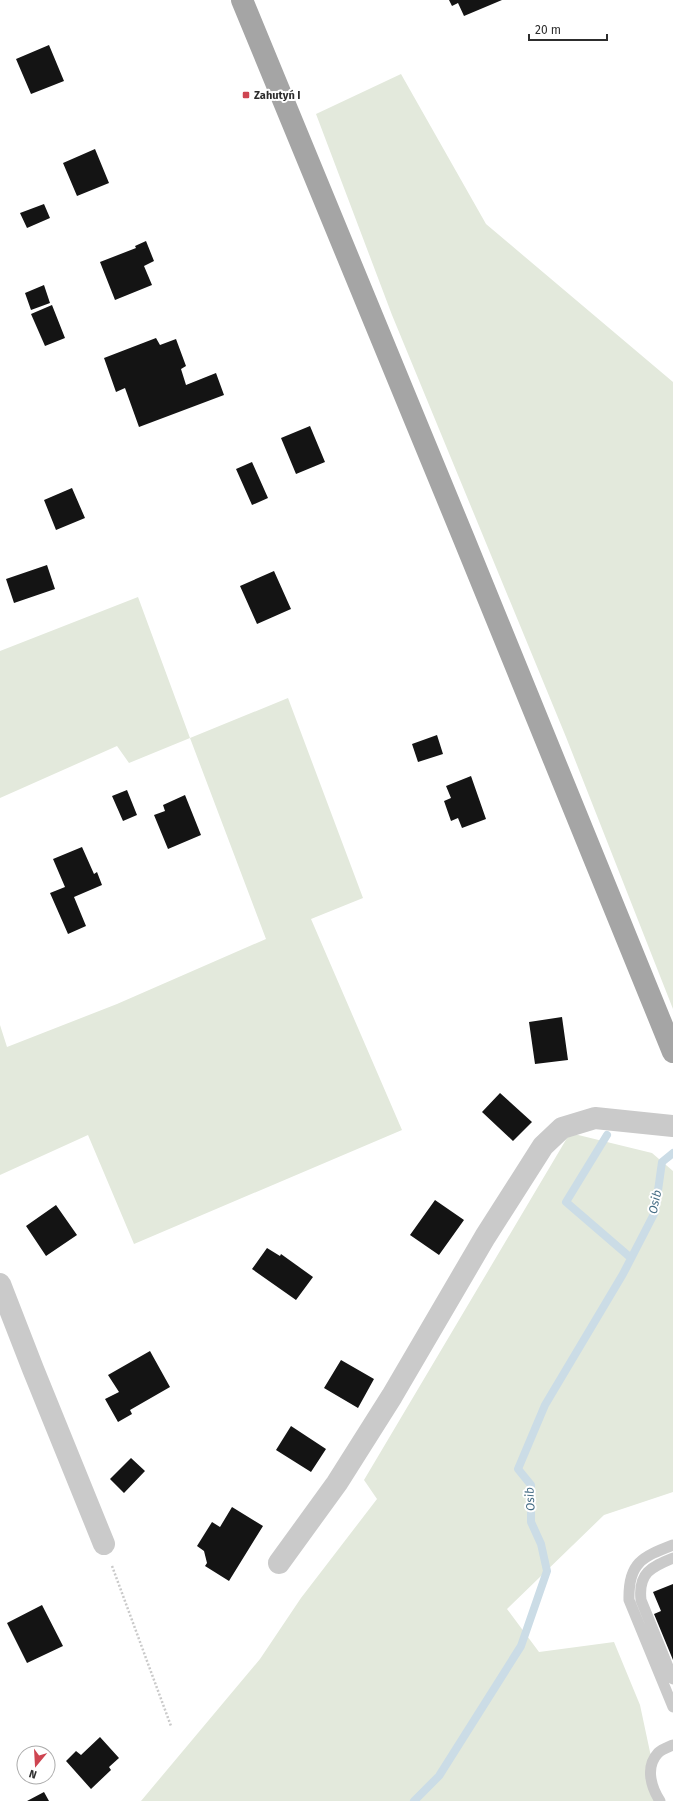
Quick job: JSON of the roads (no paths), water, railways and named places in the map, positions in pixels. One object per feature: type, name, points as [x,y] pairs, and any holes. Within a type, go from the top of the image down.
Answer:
[{"type":"main road","points":[[242,0],[673,1052]]},
{"type":"street","points":[[279,1563],[337,1483],[392,1396],[485,1237],[543,1146],[562,1128],[595,1118],[673,1126]]},
{"type":"street","points":[[0,1284],[104,1544]]},
{"type":"lane","points":[[673,1545],[648,1555],[640,1561],[633,1573],[629,1586],[629,1600],[673,1703]]},
{"type":"lane","points":[[673,1558],[654,1566],[647,1571],[640,1590],[641,1600],[673,1679]]},
{"type":"lane","points":[[660,1801],[650,1778],[653,1762],[659,1752],[673,1745]]},
{"type":"waterway","points":[[607,1135],[566,1202],[631,1258]]},
{"type":"waterway","name":"Osib","points":[[414,1801],[439,1776],[521,1646],[547,1571],[541,1544],[531,1522],[531,1485],[518,1469],[545,1405],[623,1274],[655,1212],[662,1162],[673,1153]]},
{"type":"place","name":"Zahutyń I","points":[[246,95]]}]
